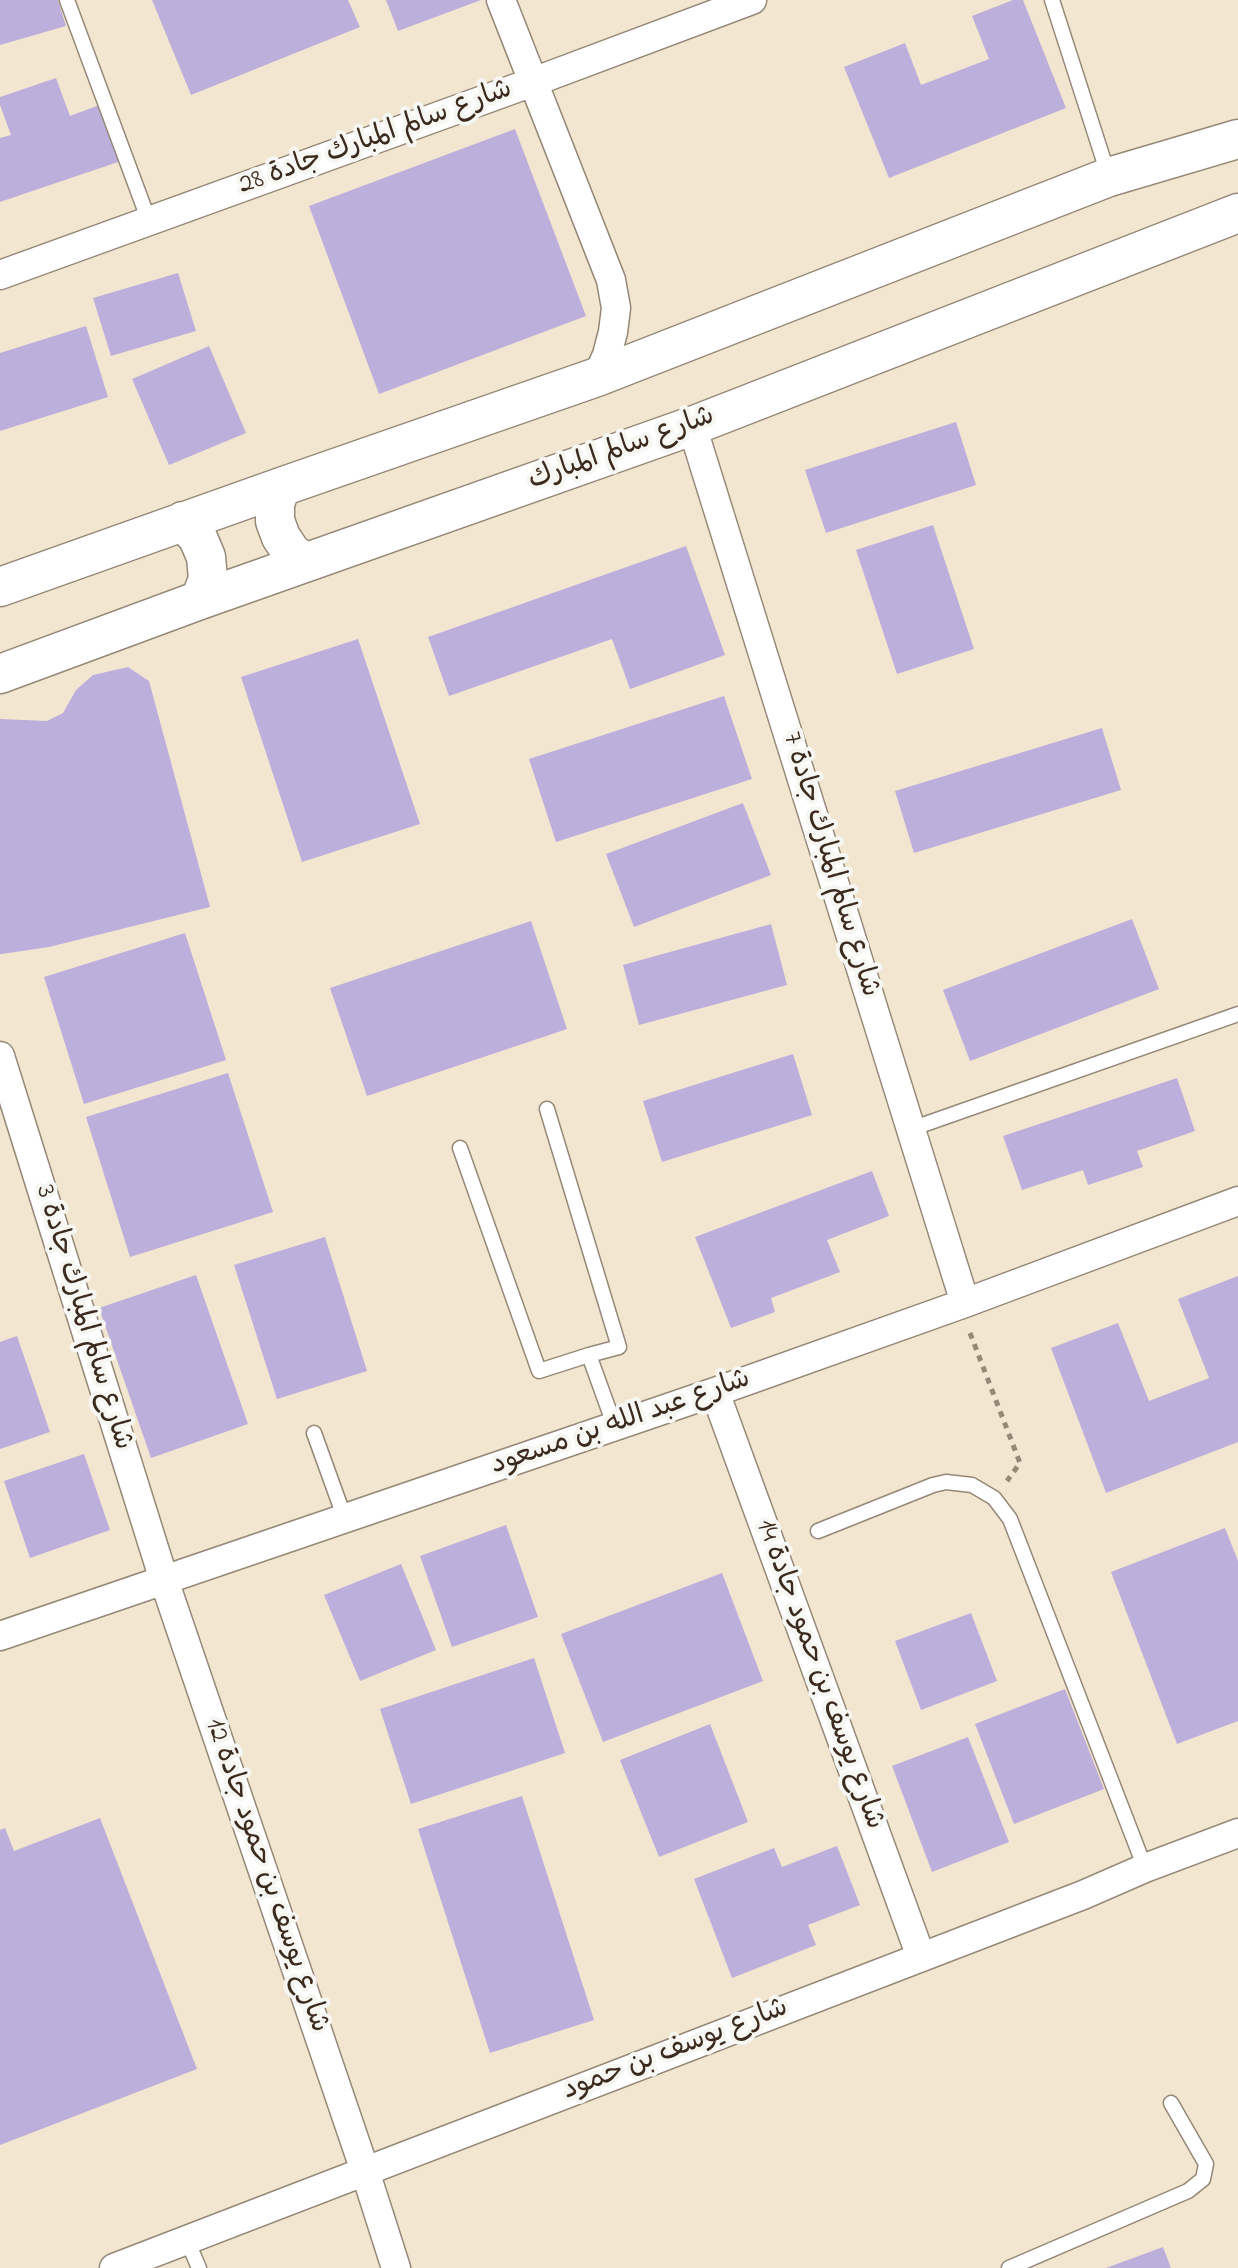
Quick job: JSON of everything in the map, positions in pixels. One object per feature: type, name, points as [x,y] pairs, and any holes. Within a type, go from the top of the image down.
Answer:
[{"type":"main road","points":[[0,587],[597,377],[1109,177],[1238,139]]},
{"type":"main road","name":"شارع سالم المبارك","points":[[0,674],[692,426],[1238,213]]},
{"type":"main road","points":[[281,487],[275,503],[275,521],[291,552],[305,563]]},
{"type":"main road","points":[[183,521],[198,538],[206,557],[208,579],[200,600]]},
{"type":"street","points":[[501,0],[611,280],[616,308],[613,332],[597,377]]},
{"type":"street","name":"شارع سالم المبارك جادة 28","points":[[0,275],[752,0]]},
{"type":"street","name":"شارع سالم المبارك جادة 7","points":[[692,426],[911,1129],[962,1304]]},
{"type":"street","name":"شارع سالم المبارك جادة 3","points":[[0,1056],[164,1580]]},
{"type":"street","name":"شارع عبد الله بن مسعود","points":[[0,1636],[715,1392],[1238,1201]]},
{"type":"street","name":"شارع يوسف بن حمود جادة 14","points":[[715,1392],[921,1957]]},
{"type":"street","name":"شارع يوسف بن حمود جادة 12","points":[[164,1580],[396,2268]]},
{"type":"street","name":"شارع يوسف بن حمود","points":[[114,2268],[1238,1833]]},
{"type":"lane","points":[[67,0],[149,221]]},
{"type":"lane","points":[[1052,0],[1109,177]]},
{"type":"lane","points":[[911,1129],[1238,1014]]},
{"type":"lane","points":[[460,1148],[539,1371],[619,1347],[547,1109]]},
{"type":"lane","points":[[589,1355],[615,1427]]},
{"type":"lane","points":[[314,1433],[345,1519]]},
{"type":"lane","points":[[818,1531],[946,1482],[972,1485],[994,1498],[1010,1519],[1145,1868]]},
{"type":"lane","points":[[1009,2268],[1188,2191],[1203,2179],[1206,2164],[1171,2103]]},
{"type":"lane","points":[[187,2240],[199,2268]]},
{"type":"path","points":[[962,1304],[1020,1463],[994,1498]]},
{"type":"building","points":[[0,0],[58,0],[66,26],[0,45]]},
{"type":"building","points":[[152,0],[348,0],[360,27],[191,95]]},
{"type":"building","points":[[386,0],[481,0],[398,31]]},
{"type":"building","points":[[1013,0],[1023,0],[1066,108],[889,178],[844,67],[905,43],[921,85],[989,59],[972,16]]},
{"type":"building","points":[[56,78],[70,116],[102,104],[121,161],[0,202],[0,138],[11,135],[0,97]]},
{"type":"building","points":[[515,129],[586,316],[379,394],[309,206]]},
{"type":"building","points":[[178,273],[196,331],[111,356],[93,298]]},
{"type":"building","points":[[86,326],[108,397],[0,431],[0,353]]},
{"type":"building","points":[[209,346],[246,433],[169,465],[132,379]]},
{"type":"building","points":[[956,422],[976,485],[826,533],[805,470]]},
{"type":"building","points":[[933,525],[974,649],[897,674],[856,550]]},
{"type":"building","points":[[686,546],[725,655],[630,689],[612,639],[449,696],[428,637]]},
{"type":"building","points":[[358,639],[420,824],[302,862],[241,677]]},
{"type":"building","points":[[128,667],[149,681],[210,907],[49,947],[0,954],[0,719],[47,721],[63,713],[76,690],[93,675]]},
{"type":"building","points":[[724,696],[752,779],[556,842],[529,759]]},
{"type":"building","points":[[1102,728],[1121,790],[914,853],[895,791]]},
{"type":"building","points":[[743,803],[771,875],[634,927],[606,854]]},
{"type":"building","points":[[1132,919],[1159,989],[970,1061],[943,990]]},
{"type":"building","points":[[531,921],[567,1029],[367,1096],[330,988]]},
{"type":"building","points":[[771,924],[787,985],[639,1025],[623,965]]},
{"type":"building","points":[[185,933],[226,1060],[84,1104],[44,977]]},
{"type":"building","points":[[793,1054],[812,1115],[662,1162],[643,1101]]},
{"type":"building","points":[[228,1073],[273,1212],[130,1257],[86,1117]]},
{"type":"building","points":[[1177,1078],[1195,1131],[1137,1151],[1143,1167],[1088,1185],[1083,1170],[1022,1190],[1003,1136]]},
{"type":"building","points":[[872,1171],[889,1216],[827,1240],[840,1272],[771,1298],[775,1312],[731,1328],[695,1237]]},
{"type":"building","points":[[325,1237],[367,1371],[277,1399],[234,1265]]},
{"type":"building","points":[[196,1275],[248,1424],[151,1458],[99,1308]]},
{"type":"building","points":[[1238,1276],[1238,1442],[1106,1493],[1051,1348],[1118,1323],[1149,1401],[1209,1378],[1178,1299]]},
{"type":"building","points":[[17,1336],[50,1432],[0,1449],[0,1342]]},
{"type":"building","points":[[84,1454],[110,1530],[30,1558],[4,1481]]},
{"type":"building","points":[[506,1525],[538,1617],[452,1647],[420,1556]]},
{"type":"building","points":[[1225,1528],[1238,1561],[1238,1721],[1177,1744],[1111,1572]]},
{"type":"building","points":[[401,1564],[436,1650],[360,1681],[324,1595]]},
{"type":"building","points":[[722,1573],[763,1681],[603,1742],[561,1634]]},
{"type":"building","points":[[971,1613],[997,1681],[921,1710],[895,1641]]},
{"type":"building","points":[[534,1658],[565,1753],[411,1804],[380,1709]]},
{"type":"building","points":[[1065,1689],[1104,1789],[1014,1824],[975,1724]]},
{"type":"building","points":[[710,1724],[748,1822],[659,1857],[620,1760]]},
{"type":"building","points":[[968,1737],[1009,1842],[932,1872],[892,1766]]},
{"type":"building","points":[[522,1796],[594,2020],[490,2053],[418,1829]]},
{"type":"building","points":[[100,1818],[197,2069],[0,2145],[0,1830],[5,1828],[14,1851]]},
{"type":"building","points":[[837,1846],[860,1905],[808,1925],[816,1945],[732,1978],[694,1879],[774,1848],[782,1867]]},
{"type":"building","points":[[1163,2247],[1171,2268],[1106,2268]]}]
